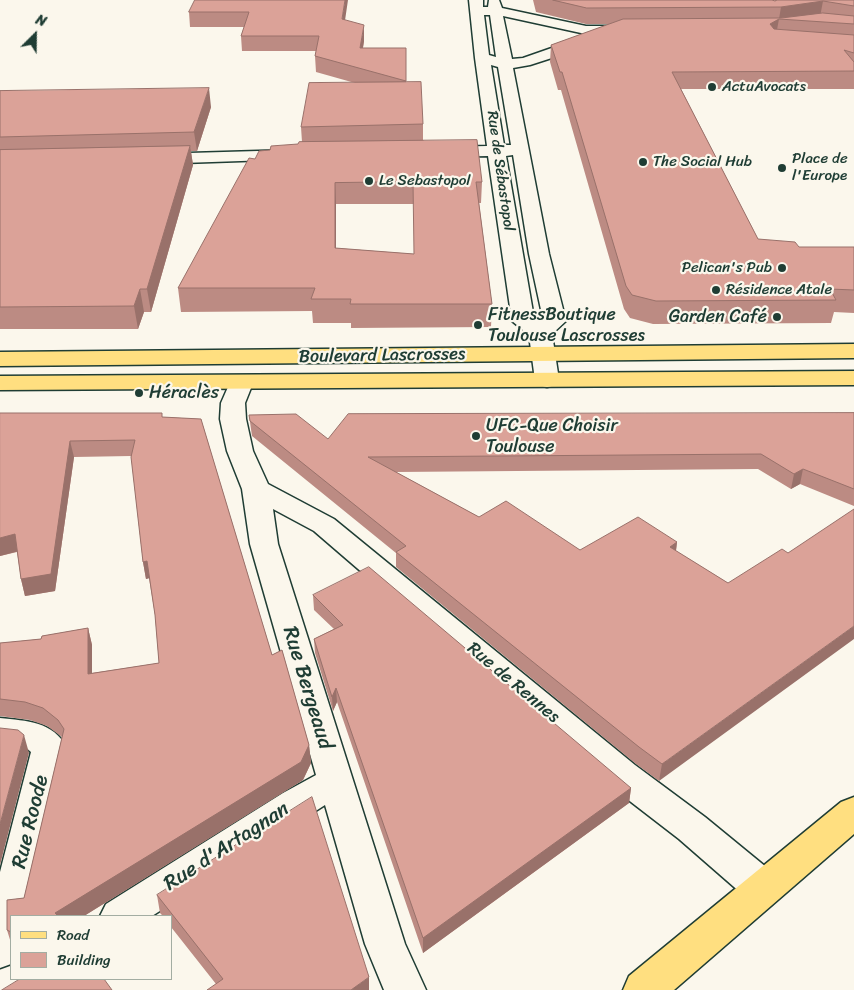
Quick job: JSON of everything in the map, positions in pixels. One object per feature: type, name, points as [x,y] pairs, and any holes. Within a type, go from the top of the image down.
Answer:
[{"type":"main road","name":"Boulevard Lascrosses","points":[[0,359],[542,343],[854,351]]},
{"type":"main road","name":"Boulevard Lascrosses","points":[[0,384],[854,378]]},
{"type":"main road","points":[[644,990],[854,812]]},
{"type":"street","points":[[486,6],[586,36],[644,36]]},
{"type":"street","name":"Rue de Sébastopol","points":[[486,6],[504,64],[539,254],[555,321],[542,343],[523,321],[488,86],[482,58],[486,6]]},
{"type":"street","points":[[482,58],[504,64],[524,62],[586,36]]},
{"type":"street","points":[[488,86],[509,95]]},
{"type":"street","points":[[426,152],[520,150]]},
{"type":"street","points":[[140,159],[306,155]]},
{"type":"street","points":[[542,343],[548,380]]},
{"type":"street","name":"Rue Bergeaud","points":[[241,383],[233,403],[234,419],[240,450],[256,489],[264,544],[385,944],[405,990]]},
{"type":"street","name":"Rue de Rennes","points":[[256,489],[324,525],[622,775],[692,828],[764,888]]},
{"type":"street","name":"Rue Roode","points":[[0,731],[33,734],[50,748],[0,950]]},
{"type":"street","name":"Rue d'Artagnan","points":[[122,915],[296,803],[335,782]]},
{"type":"building","points":[[195,0],[345,0],[342,19],[364,25],[360,48],[406,48],[406,81],[315,56],[319,36],[241,36],[249,12],[189,12]]},
{"type":"building","points":[[553,0],[854,0],[854,6],[823,1],[781,7],[587,8]]},
{"type":"building","points":[[823,13],[854,16],[854,24],[779,19],[770,24],[774,29],[854,35],[854,53],[844,50],[854,62],[854,71],[672,72],[758,239],[795,242],[799,247],[854,247],[854,290],[830,289],[836,300],[656,301],[632,295],[626,286],[562,72],[560,72],[551,45],[623,19],[781,18]]},
{"type":"building","points":[[421,82],[423,124],[301,127],[309,83]]},
{"type":"building","points":[[209,88],[194,132],[0,137],[0,91]]},
{"type":"building","points":[[477,140],[482,182],[476,182],[492,304],[350,304],[351,299],[311,299],[315,288],[178,288],[249,158],[255,159],[259,151],[270,150],[271,146],[298,144],[299,142]],"holes":[[[413,182],[414,254],[335,248],[335,183]]]},
{"type":"building","points":[[190,146],[147,289],[140,289],[134,306],[0,307],[0,150]]},
{"type":"building","points":[[0,413],[162,413],[162,417],[201,419],[272,655],[282,650],[309,745],[301,762],[55,913],[57,915],[10,915],[10,932],[7,930],[7,900],[24,898],[64,729],[58,720],[43,708],[25,702],[0,699],[0,643],[41,639],[42,636],[88,628],[88,674],[159,663],[155,615],[147,561],[143,562],[131,457],[135,440],[70,441],[51,574],[21,579],[15,534],[0,538]]},
{"type":"building","points":[[854,413],[854,489],[803,469],[794,474],[761,454],[368,457],[479,517],[506,501],[580,550],[638,517],[677,542],[670,547],[728,583],[782,549],[788,553],[854,509],[854,626],[662,764],[396,552],[406,546],[250,421],[249,415],[296,414],[328,439],[348,414]]},
{"type":"building","points":[[369,567],[631,788],[423,938],[336,688],[332,697],[314,639],[343,625],[313,595]]},
{"type":"building","points":[[0,728],[18,730],[24,735],[0,824]]},
{"type":"building","points":[[312,797],[369,977],[351,990],[207,990],[223,979],[157,895]]},
{"type":"building","points":[[18,980],[105,980],[112,990],[2,990]]},
{"type":"place","name":"ActuAvocats","points":[[712,87]]},
{"type":"place","name":"The Social Hub","points":[[643,162]]},
{"type":"place","name":"Place de l'Europe","points":[[782,168]]},
{"type":"place","name":"Le Sebastopol","points":[[369,181]]},
{"type":"place","name":"Pelican's Pub","points":[[782,268]]},
{"type":"place","name":"Résidence Atale","points":[[716,290]]},
{"type":"place","name":"Garden Café","points":[[777,317]]},
{"type":"place","name":"FitnessBoutique Toulouse Lascrosses","points":[[478,325]]},
{"type":"place","name":"Héraclès","points":[[139,393]]},
{"type":"place","name":"UFC-Que Choisir Toulouse","points":[[476,436]]}]
